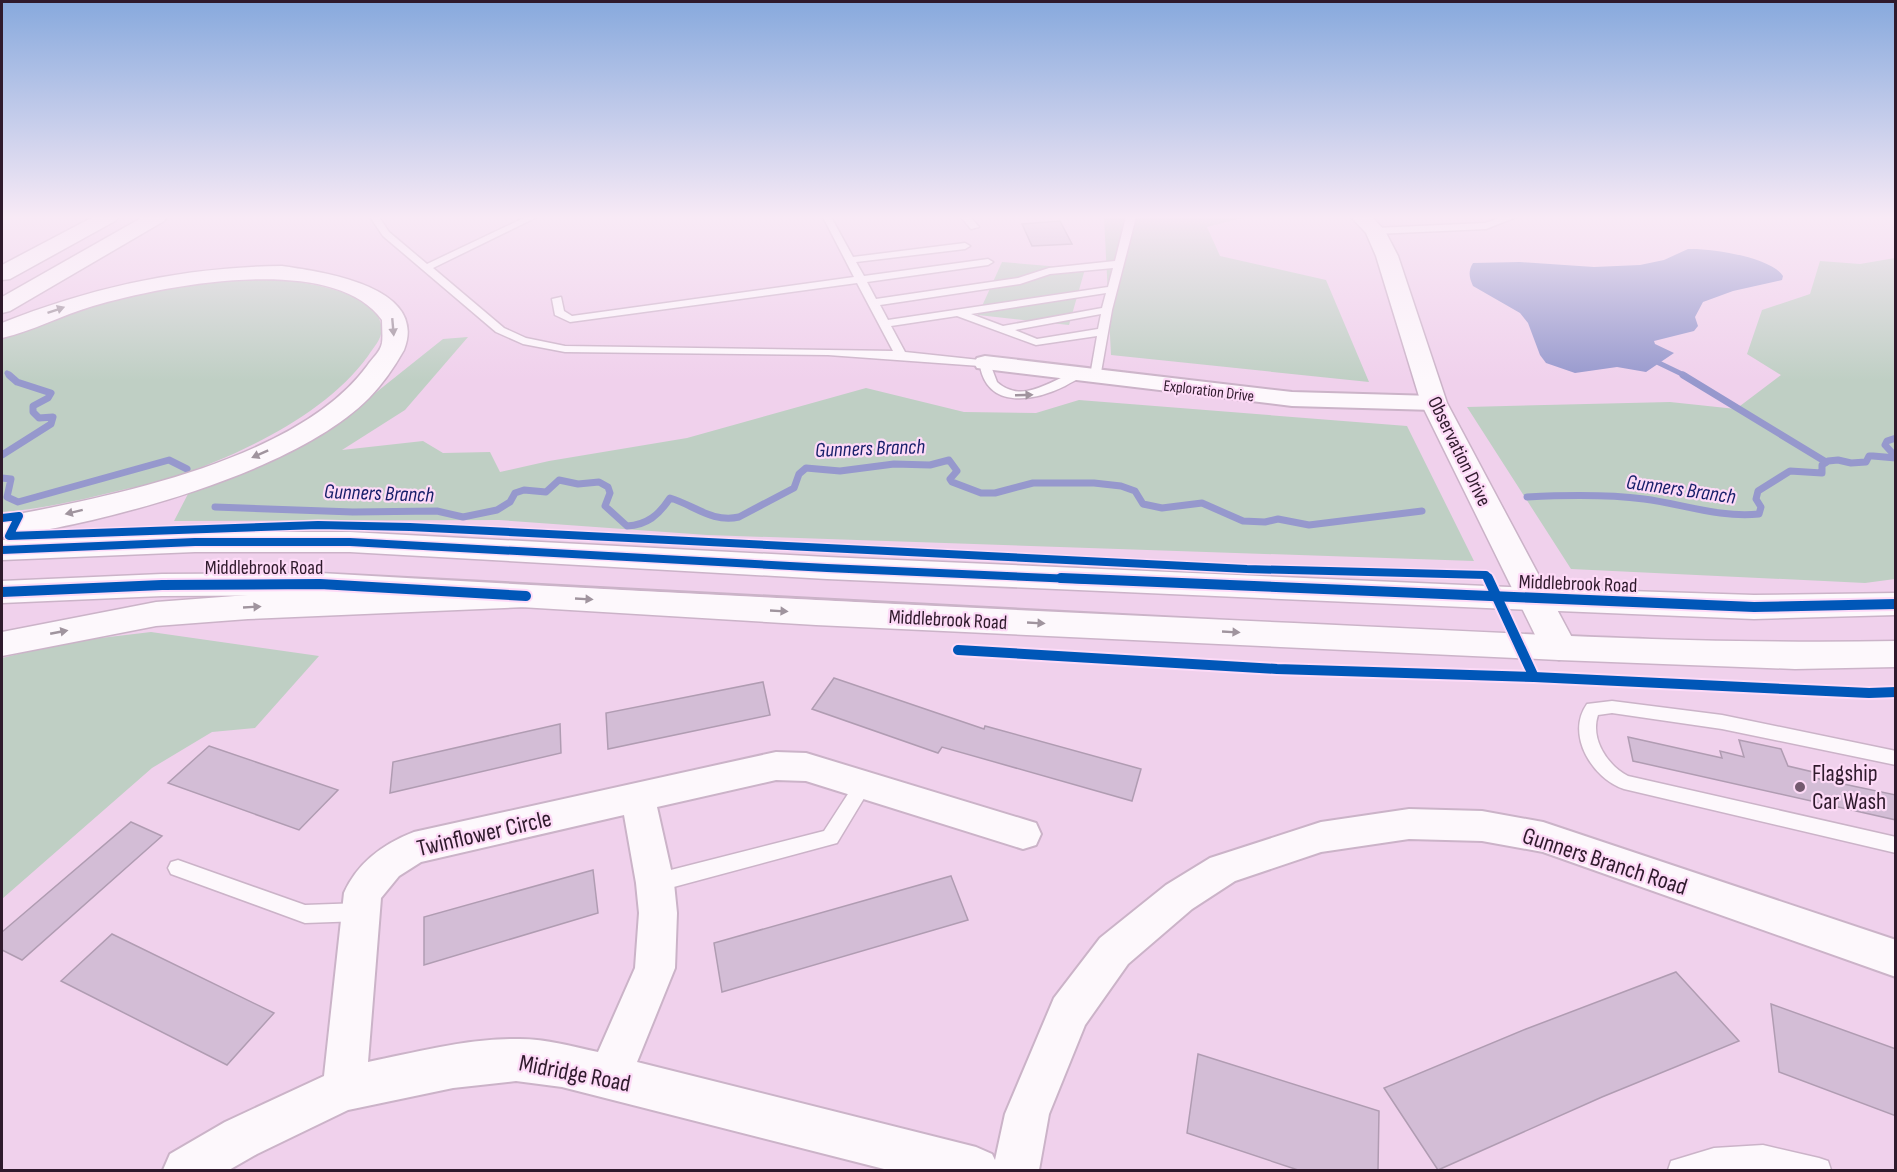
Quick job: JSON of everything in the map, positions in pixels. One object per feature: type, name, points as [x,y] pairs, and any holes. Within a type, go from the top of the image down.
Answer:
[{"type":"main road","points":[[2,306],[62,272]]},
{"type":"main road","name":"Observation Drive","points":[[1392,272],[1434,403],[1559,647]]},
{"type":"main road","points":[[2,331],[65,307],[162,283],[214,276],[274,273],[324,278],[353,288],[380,302],[394,320],[393,347],[359,393],[319,424],[285,442],[219,472],[154,492],[2,527]]},
{"type":"main road","name":"Middlebrook Road","points":[[2,550],[195,542],[351,542],[827,568],[1534,599],[1754,607],[1896,604]]},
{"type":"main road","name":"Middlebrook Road","points":[[2,592],[162,585],[320,584],[828,614],[1559,647],[1795,656],[1896,654]]},
{"type":"main road","points":[[2,644],[156,614],[248,607],[525,596]]},
{"type":"street","name":"Exploration Drive","points":[[985,363],[1292,399],[1434,403]]},
{"type":"street","name":"Twinflower Circle","points":[[344,1089],[363,893],[374,878],[397,856],[414,848],[776,766],[806,767],[1023,834]]},
{"type":"street","points":[[609,1077],[655,968],[658,914],[655,883],[638,798]]},
{"type":"street","name":"Gunners Branch Road","points":[[1016,1170],[1027,1114],[1069,1012],[1114,951],[1179,897],[1224,869],[1321,837],[1409,824],[1482,826],[1543,837],[1896,959]]},
{"type":"street","name":"Midridge Road","points":[[186,1170],[241,1138],[344,1089],[453,1066],[516,1060],[562,1065],[976,1170]]},
{"type":"lane","points":[[433,272],[500,330],[523,341],[541,345],[576,349],[901,355],[985,363]]},
{"type":"lane","points":[[856,272],[901,355]]},
{"type":"lane","points":[[557,299],[559,313],[570,319],[920,272]]},
{"type":"lane","points":[[873,303],[1020,281],[1047,272]]},
{"type":"lane","points":[[1088,375],[1104,333],[1107,310],[1117,272]]},
{"type":"lane","points":[[885,324],[1114,289]]},
{"type":"lane","points":[[1002,329],[1107,310]]},
{"type":"lane","points":[[958,313],[1036,342],[1104,333]]},
{"type":"lane","points":[[1890,756],[1731,723],[1612,707],[1593,709],[1587,721],[1596,760],[1609,773],[1624,782],[1896,845]]},
{"type":"lane","points":[[655,883],[830,837],[863,785]]},
{"type":"lane","points":[[178,868],[305,914],[361,912]]},
{"type":"lane","points":[[1680,1170],[1714,1160],[1763,1157],[1819,1170]]},
{"type":"green space","points":[[998,272],[1084,272],[1069,325],[978,315]]},
{"type":"green space","points":[[1107,272],[1289,272],[1326,280],[1369,382],[1111,355]]},
{"type":"green space","points":[[1817,272],[1895,272],[1895,579],[1865,583],[1571,569],[1467,407],[1670,402],[1736,409],[1781,375],[1747,354],[1762,310],[1810,294]]},
{"type":"green space","points":[[265,278],[312,284],[349,294],[364,302],[375,312],[382,329],[378,341],[350,377],[330,396],[281,430],[201,468],[155,483],[62,504],[2,512],[2,336],[71,309],[118,295],[200,281]]},
{"type":"green space","points":[[468,337],[405,410],[342,450],[423,441],[443,453],[490,452],[500,472],[549,461],[687,438],[866,388],[964,412],[1036,413],[1079,400],[1407,426],[1474,561],[707,535],[499,520],[174,521],[189,492],[256,469],[339,422],[443,339]]},
{"type":"green space","points":[[151,632],[319,656],[255,728],[212,732],[152,768],[2,899],[2,658],[67,642]]},
{"type":"water","points":[[1470,272],[1779,272],[1783,276],[1782,280],[1733,291],[1703,302],[1695,317],[1698,326],[1694,331],[1654,341],[1655,344],[1674,353],[1646,372],[1617,367],[1575,373],[1546,363],[1540,355],[1528,323],[1520,313],[1473,286]]},
{"type":"building","points":[[834,678],[984,729],[985,726],[1141,769],[1132,801],[942,747],[938,753],[812,709]]},
{"type":"building","points":[[763,682],[770,715],[608,749],[606,713]]},
{"type":"building","points":[[560,724],[561,753],[390,793],[393,762]]},
{"type":"building","name":"Flagship Car Wash","points":[[1628,737],[1722,758],[1720,751],[1744,757],[1739,740],[1781,749],[1788,766],[1813,772],[1815,778],[1896,795],[1896,820],[1633,761]]},
{"type":"building","points":[[209,746],[338,790],[299,830],[168,783]]},
{"type":"building","points":[[131,822],[162,836],[22,960],[2,950],[2,932]]},
{"type":"building","points":[[593,870],[598,913],[424,965],[424,917]]},
{"type":"building","points":[[951,876],[968,920],[722,992],[714,943]]},
{"type":"building","points":[[112,934],[274,1013],[227,1065],[61,981]]},
{"type":"building","points":[[1676,972],[1739,1041],[1602,1097],[1438,1170],[1384,1088],[1526,1029]]},
{"type":"building","points":[[1771,1004],[1896,1049],[1896,1116],[1779,1072]]},
{"type":"building","points":[[1198,1054],[1379,1111],[1378,1170],[1298,1170],[1187,1133]]},
{"type":"waterway","points":[[1659,363],[1686,376]]},
{"type":"waterway","name":"Gunners Branch","points":[[7,373],[11,376]]},
{"type":"waterway","name":"Gunners Branch","points":[[2,455],[51,424],[53,417],[39,418],[33,412],[33,406],[48,398],[51,393],[17,382],[9,375]]},
{"type":"waterway","points":[[1683,375],[1826,462]]},
{"type":"waterway","name":"Gunners Branch","points":[[1896,438],[1887,441],[1885,445],[1896,457]]},
{"type":"waterway","name":"Gunners Branch","points":[[1527,497],[1615,496],[1730,514],[1759,514],[1761,507],[1756,499],[1758,491],[1790,471],[1822,473],[1822,465],[1828,461],[1866,462],[1869,456],[1896,458]]},
{"type":"waterway","name":"Gunners Branch","points":[[2,478],[11,479],[7,497],[18,502],[169,460],[187,469]]},
{"type":"waterway","name":"Gunners Branch","points":[[215,507],[353,512],[437,511],[463,517],[497,510],[510,502],[515,493],[524,490],[546,492],[559,480],[578,484],[599,482],[608,487],[610,493],[605,506],[627,526],[641,524],[652,518],[670,498],[720,518],[739,517],[794,488],[799,474],[806,468],[840,471],[894,464],[930,465],[949,460],[957,471],[950,479],[952,482],[981,493],[995,493],[1033,483],[1094,483],[1121,486],[1135,491],[1143,504],[1162,508],[1202,503],[1243,521],[1265,522],[1278,519],[1309,525],[1422,511]]},
{"type":"cycle path","points":[[2,518],[19,516],[9,536],[318,525],[410,527],[1247,569],[1486,575],[1499,598],[1534,677]]},
{"type":"cycle path","points":[[2,550],[195,542],[350,542],[827,568],[1534,599],[1754,607],[1896,604]]},
{"type":"cycle path","points":[[2,592],[162,585],[320,584],[526,596]]},
{"type":"cycle path","points":[[958,650],[1277,669],[1534,677],[1869,693],[1896,692]]},
{"type":"place","name":"Flagship Car Wash","points":[[1800,787]]}]
